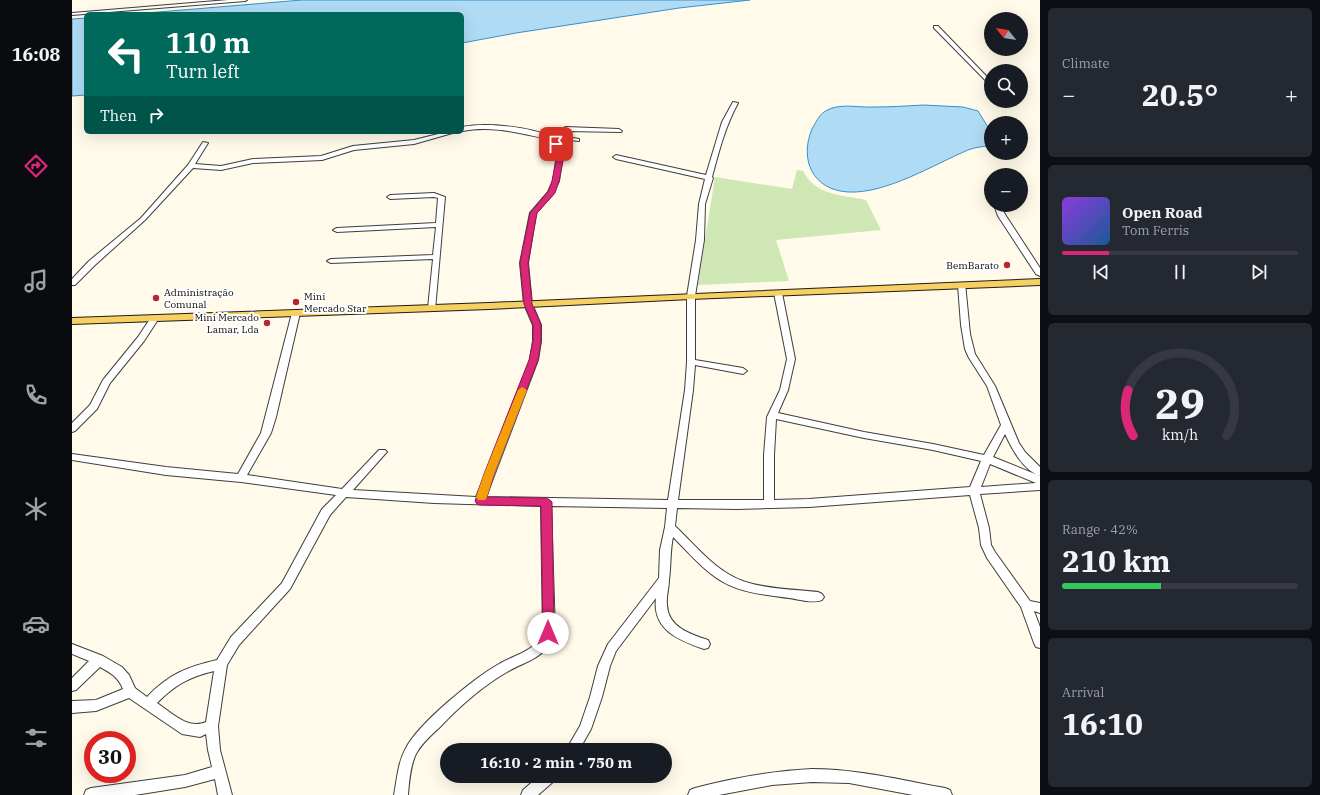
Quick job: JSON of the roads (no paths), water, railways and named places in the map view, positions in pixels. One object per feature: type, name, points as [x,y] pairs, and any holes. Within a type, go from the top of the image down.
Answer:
[{"type":"main road","points":[[72,321],[432,308],[1040,282]]},
{"type":"street","points":[[97,12],[246,0]]},
{"type":"street","points":[[72,14],[84,13]]},
{"type":"street","points":[[936,26],[984,77]]},
{"type":"street","points":[[704,644],[685,637],[670,627],[662,614],[661,603],[665,550],[670,527],[672,503],[688,399],[691,362],[691,296],[700,240],[702,204],[719,139],[725,122],[735,103]]},
{"type":"street","points":[[464,128],[471,126],[501,128],[556,138],[577,140]]},
{"type":"street","points":[[480,501],[489,474],[534,360],[537,341],[537,325],[528,304],[524,260],[533,213],[551,193],[556,181],[559,158],[556,138],[563,130],[566,129],[618,131]]},
{"type":"street","points":[[191,166],[221,168],[253,161],[322,158],[353,148],[422,141],[446,134]]},
{"type":"street","points":[[72,283],[92,263],[143,219],[191,166],[205,143]]},
{"type":"street","points":[[616,157],[710,178]]},
{"type":"street","points":[[390,197],[429,195],[442,197],[432,308]]},
{"type":"street","points":[[1000,212],[1040,274]]},
{"type":"street","points":[[337,230],[440,225]]},
{"type":"street","points":[[331,261],[437,257]]},
{"type":"street","points":[[962,285],[969,348],[971,354],[991,386],[1005,426],[1028,462],[1040,472]]},
{"type":"street","points":[[768,504],[769,455],[773,415],[784,390],[791,360],[778,293]]},
{"type":"street","points":[[241,478],[266,433],[271,418],[296,313]]},
{"type":"street","points":[[72,429],[94,407],[106,382],[141,339],[155,318]]},
{"type":"street","points":[[691,362],[743,371]]},
{"type":"street","points":[[773,415],[987,459],[1040,480]]},
{"type":"street","points":[[1005,426],[987,459],[974,491],[984,528],[986,545],[991,555],[1026,605],[1040,643]]},
{"type":"street","points":[[225,795],[218,772],[212,726],[221,664],[235,641],[286,586],[322,518],[382,452]]},
{"type":"street","points":[[72,458],[166,472],[241,478],[346,493],[480,501],[737,505],[1040,486]]},
{"type":"street","points":[[401,795],[405,765],[410,752],[450,708],[486,678],[506,666],[534,653],[544,644],[548,633],[546,502]]},
{"type":"street","points":[[670,527],[714,569],[728,579],[747,586],[818,597]]},
{"type":"street","points":[[576,743],[585,728],[596,697],[604,666],[612,648],[664,579]]},
{"type":"street","points":[[1026,605],[1040,608]]},
{"type":"street","points":[[72,649],[99,660],[118,671],[125,679],[130,692],[186,730],[200,731],[212,726]]},
{"type":"street","points":[[72,686],[99,660]]},
{"type":"street","points":[[148,704],[166,685],[177,677],[193,671],[221,664]]},
{"type":"street","points":[[72,707],[88,708],[96,706],[130,692]]},
{"type":"street","points":[[92,795],[184,781],[218,772]]},
{"type":"street","points":[[695,795],[738,784],[807,776],[848,777],[946,795]]},
{"type":"street","points":[[528,795],[541,783]]},
{"type":"water","points":[[302,0],[750,0],[679,8],[516,33],[464,43],[464,12],[159,12]]},
{"type":"water","points":[[84,18],[84,95],[72,96],[72,19]]},
{"type":"water","points":[[923,105],[963,107],[978,111],[984,121],[984,146],[971,149],[893,184],[878,188],[848,192],[836,190],[826,186],[812,171],[808,162],[808,141],[812,129],[819,117],[822,113],[830,109],[842,106],[880,107]]},
{"type":"place","name":"BemBarato","points":[[1007,265]]},
{"type":"place","name":"Administração Comunal","points":[[156,298]]},
{"type":"place","name":"Mini Mercado Star","points":[[296,302]]},
{"type":"place","name":"Mini Mercado Lamar, Lda","points":[[267,323]]}]
